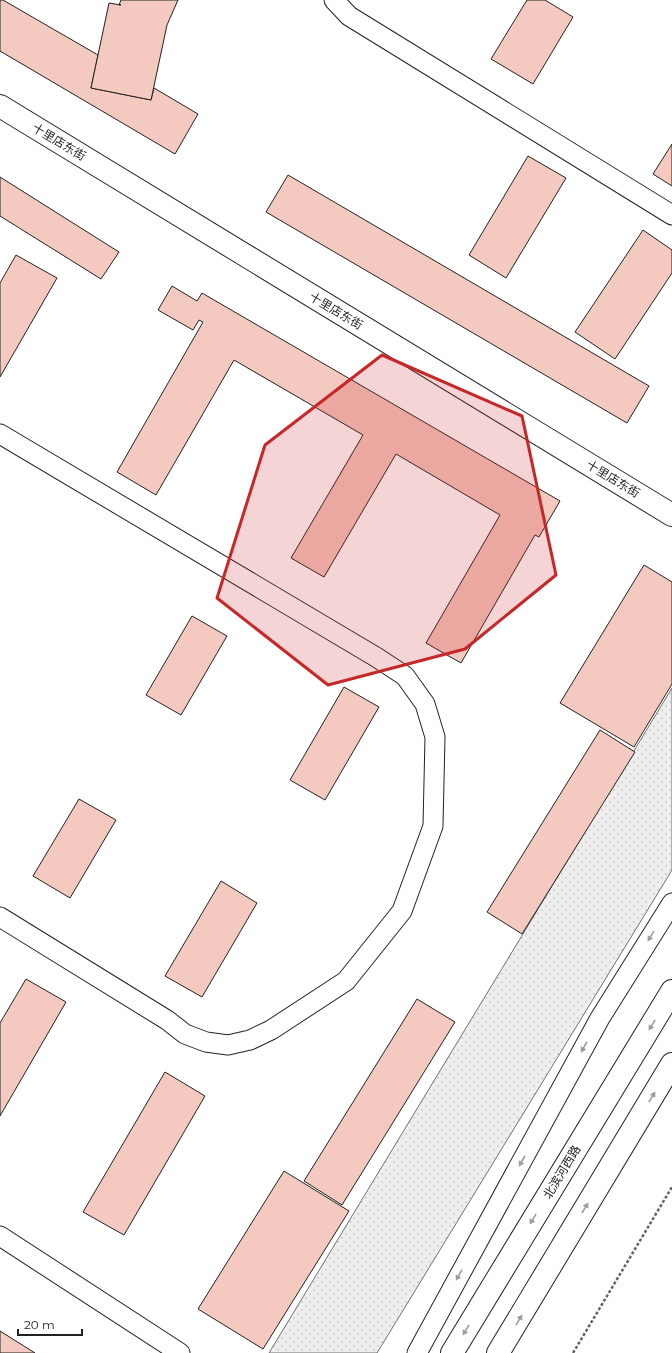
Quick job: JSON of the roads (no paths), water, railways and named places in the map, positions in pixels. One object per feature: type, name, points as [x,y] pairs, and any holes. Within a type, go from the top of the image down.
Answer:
[{"type":"street","points":[[334,0],[349,16],[672,215]]},
{"type":"street","name":"十里店东街","points":[[0,106],[672,516]]},
{"type":"street","points":[[0,434],[370,653],[404,676],[425,704],[435,737],[433,826],[402,911],[346,981],[271,1030],[250,1040],[228,1044],[206,1042],[185,1034],[167,1020],[0,917]]},
{"type":"street","points":[[417,1353],[600,1018],[672,903]]},
{"type":"street","name":"北滨河西路","points":[[452,1353],[672,991]]},
{"type":"street","points":[[498,1353],[672,1064]]},
{"type":"street","points":[[0,1236],[180,1353]]}]
